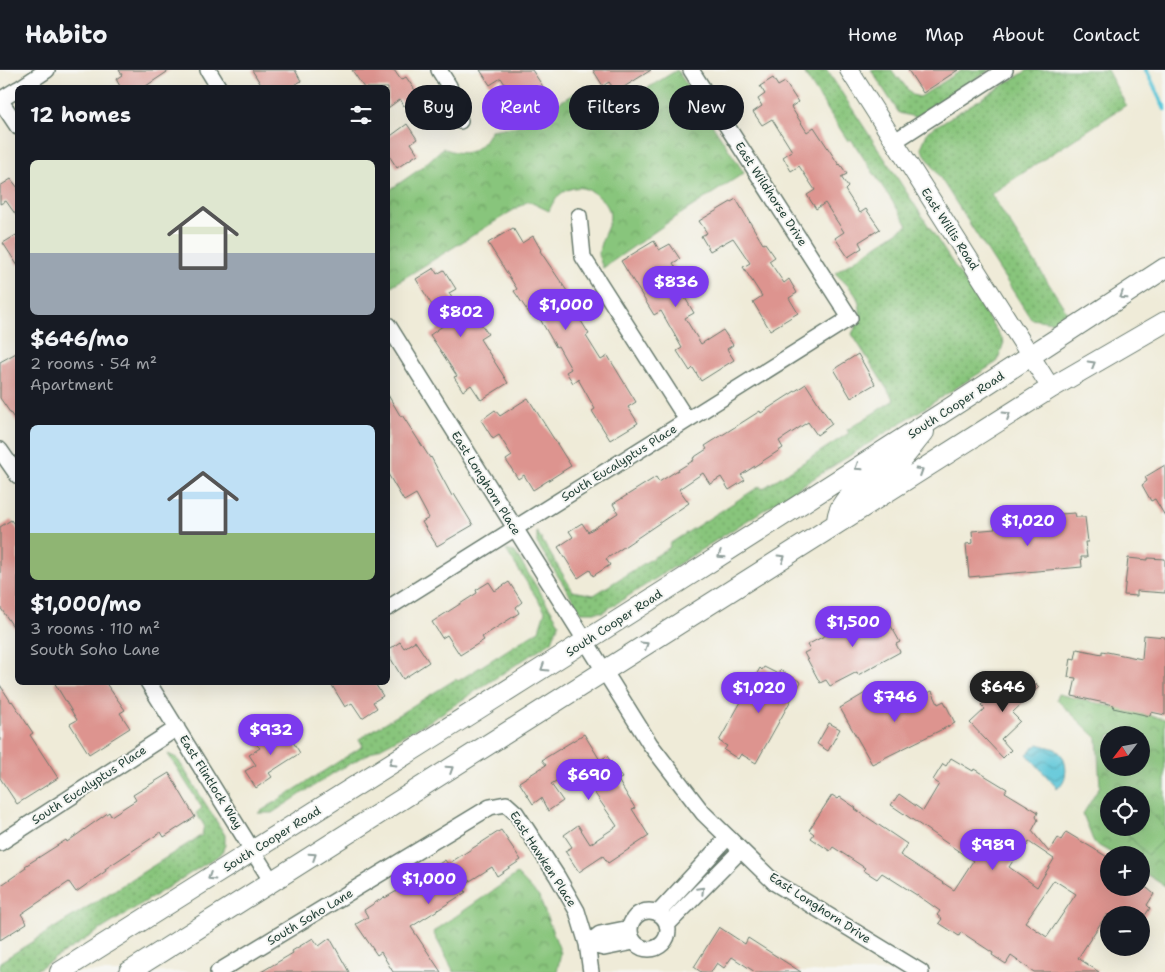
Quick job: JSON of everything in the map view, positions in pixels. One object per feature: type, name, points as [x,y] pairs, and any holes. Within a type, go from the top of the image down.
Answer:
[{"type":"main road","name":"South Cooper Road","points":[[60,972],[586,642],[1032,356],[1165,268]]},
{"type":"main road","points":[[129,972],[1051,388],[1165,322]]},
{"type":"main road","points":[[837,523],[837,516],[843,503],[851,495],[898,462],[937,417]]},
{"type":"street","points":[[24,85],[47,70]]},
{"type":"street","points":[[208,70],[217,85]]},
{"type":"street","points":[[439,70],[448,85]]},
{"type":"street","name":"East Wildhorse Drive","points":[[691,70],[850,318]]},
{"type":"street","name":"East Willis Road","points":[[849,70],[1051,388]]},
{"type":"street","points":[[895,141],[1005,70]]},
{"type":"street","points":[[15,91],[0,100],[15,122]]},
{"type":"street","points":[[579,216],[583,257],[687,420]]},
{"type":"street","name":"South Eucalyptus Place","points":[[390,607],[850,318]]},
{"type":"street","name":"East Longhorn Place","points":[[390,328],[586,642]]},
{"type":"street","points":[[0,450],[15,472]]},
{"type":"street","name":"East Longhorn Drive","points":[[586,642],[650,744],[703,813],[775,883],[921,972]]},
{"type":"street","name":"East Flintlock Way","points":[[150,685],[272,882]]},
{"type":"street","name":"South Eucalyptus Place","points":[[1,841],[177,728]]},
{"type":"street","name":"East Hawken Place","points":[[506,804],[516,813],[557,876],[577,911],[587,944],[591,972]]},
{"type":"street","name":"South Soho Lane","points":[[218,972],[490,807],[506,804]]},
{"type":"street","points":[[663,919],[728,837]]},
{"type":"street","points":[[663,919],[741,850]]},
{"type":"street","points":[[651,911],[663,919],[668,932],[665,940],[654,948],[646,949],[639,946],[632,935],[632,921],[637,915],[651,911]]},
{"type":"street","points":[[587,944],[600,934],[632,935]]},
{"type":"green space","points":[[677,70],[687,85],[669,85],[669,130],[716,130],[744,173],[673,219],[603,268],[599,257],[602,240],[610,217],[609,210],[604,202],[592,192],[583,188],[573,188],[566,190],[560,195],[549,211],[528,201],[390,287],[390,190],[420,169],[443,148],[459,152],[472,151],[482,144],[491,130],[559,130],[559,103],[569,97],[569,130],[659,130],[659,85],[653,85]]},
{"type":"green space","points":[[802,70],[827,70],[1004,342],[997,362],[603,612],[581,612],[537,543],[537,532],[573,591],[594,595],[670,547],[669,544],[760,486],[762,489],[849,433],[847,430],[894,400],[852,334],[860,315],[860,307],[855,294],[835,273],[908,225],[851,139],[848,141]]},
{"type":"green space","points":[[871,70],[892,70],[897,79],[899,78],[912,95],[920,97],[962,70],[990,70],[919,118],[899,113]]},
{"type":"green space","points":[[1028,70],[1107,70],[1126,105],[991,194],[1067,312],[1052,322],[1031,319],[921,148],[928,131]]},
{"type":"green space","points":[[506,550],[515,552],[559,623],[552,641],[430,721],[335,772],[272,813],[258,813],[363,746],[359,739],[456,679],[458,681],[539,630],[545,611]]},
{"type":"green space","points":[[1058,694],[1165,719],[1165,886],[1150,877],[1150,846],[1100,846],[1094,843],[1083,814],[1100,786],[1097,738],[1057,700]]},
{"type":"green space","points":[[168,754],[177,758],[225,835],[225,845],[221,854],[33,972],[0,972],[0,962],[202,835],[204,825],[196,813],[202,808]]},
{"type":"green space","points":[[1150,812],[1165,827],[1165,838],[1150,852],[1150,846],[1139,846],[1129,836],[1150,836]]},
{"type":"green space","points":[[517,874],[539,897],[561,953],[557,972],[454,972],[433,932]]},
{"type":"water","points":[[1038,744],[1055,749],[1063,757],[1066,774],[1064,780],[1057,788],[1027,754]]},
{"type":"building","points":[[119,70],[170,70],[148,85],[119,85],[116,79],[122,75]]},
{"type":"building","points":[[252,70],[295,70],[301,81],[295,85],[261,85]]},
{"type":"building","points":[[352,70],[394,70],[401,80],[406,77],[411,85],[405,85],[405,105],[400,99],[390,106],[390,85],[362,85]]},
{"type":"building","points":[[480,70],[532,70],[542,85],[505,85],[501,78],[490,85]]},
{"type":"building","points":[[593,70],[651,70],[627,85],[611,85],[609,82],[602,85]]},
{"type":"building","points":[[908,70],[958,70],[923,93]]},
{"type":"building","points":[[773,78],[778,86],[785,82],[798,102],[791,107],[807,132],[814,127],[847,174],[841,177],[848,187],[845,190],[860,213],[866,209],[880,229],[859,242],[862,248],[848,257],[835,238],[844,232],[825,203],[816,209],[807,195],[815,190],[799,166],[791,171],[783,157],[792,151],[772,119],[762,125],[753,112],[762,106],[758,99],[765,94],[760,86]]},
{"type":"building","points":[[405,125],[405,130],[411,130],[417,139],[411,143],[418,154],[397,168],[390,157],[390,137]]},
{"type":"building","points":[[11,179],[15,184],[15,214],[6,201],[0,204],[0,186]]},
{"type":"building","points":[[736,199],[763,244],[765,243],[775,257],[769,261],[784,283],[789,279],[797,293],[789,298],[798,313],[770,330],[753,302],[762,296],[743,267],[750,263],[733,238],[710,251],[701,236],[707,233],[699,221]]},
{"type":"building","points":[[513,228],[522,243],[533,236],[540,251],[567,291],[564,293],[589,334],[586,336],[601,360],[608,356],[636,402],[628,407],[638,423],[610,440],[592,411],[595,409],[578,379],[573,383],[566,372],[571,369],[558,346],[556,347],[536,312],[531,316],[514,291],[517,289],[488,243]]},
{"type":"building","points":[[15,236],[15,261],[3,243]]},
{"type":"building","points":[[654,241],[659,250],[670,244],[680,259],[673,263],[680,275],[674,279],[694,313],[685,318],[701,344],[723,330],[733,345],[727,349],[734,360],[701,381],[693,368],[690,371],[677,351],[682,348],[661,311],[654,315],[621,261]]},
{"type":"building","points":[[434,268],[437,274],[444,270],[456,289],[449,293],[462,314],[470,308],[488,334],[480,339],[508,383],[481,400],[471,385],[463,391],[454,377],[457,376],[430,335],[444,325],[416,279]]},
{"type":"building","points":[[15,354],[15,420],[0,398],[0,362]]},
{"type":"building","points":[[858,354],[875,384],[851,398],[834,369]]},
{"type":"building","points":[[806,384],[832,424],[817,435],[808,422],[779,441],[783,448],[741,475],[745,480],[729,490],[721,477],[710,484],[703,473],[679,489],[689,503],[606,559],[610,565],[593,576],[590,570],[578,578],[558,547],[573,537],[569,531],[582,523],[588,532],[618,513],[613,504],[656,477],[659,482],[694,460],[693,458],[707,449],[705,446]]},
{"type":"building","points":[[390,398],[401,417],[402,415],[431,457],[452,496],[454,494],[473,525],[437,546],[422,522],[429,518],[416,494],[404,501],[390,477]]},
{"type":"building","points":[[528,398],[571,466],[533,490],[524,475],[518,479],[506,460],[512,456],[499,435],[493,439],[481,420],[495,410],[500,416]]},
{"type":"building","points":[[1165,465],[1165,516],[1155,499],[1151,501],[1142,485],[1147,481],[1145,477]]},
{"type":"building","points":[[1075,513],[1076,517],[1085,517],[1088,542],[1085,542],[1087,557],[1081,557],[1082,567],[969,577],[966,544],[973,543],[972,531],[995,529],[995,524],[1030,520],[1030,523],[1060,521],[1060,514]]},
{"type":"building","points":[[11,520],[15,526],[15,630],[0,607],[0,527]]},
{"type":"building","points":[[1128,558],[1165,559],[1165,593],[1137,591],[1137,596],[1124,595]]},
{"type":"building","points":[[489,582],[495,591],[509,582],[522,602],[516,607],[519,613],[482,637],[484,640],[460,655],[447,635],[442,638],[432,622],[477,593],[476,590]]},
{"type":"building","points":[[874,610],[876,613],[882,610],[900,642],[896,644],[900,652],[858,675],[857,672],[830,686],[826,680],[820,683],[804,653],[810,650],[807,645]]},
{"type":"building","points":[[1144,635],[1165,637],[1165,715],[1151,712],[1150,716],[1113,708],[1114,705],[1072,696],[1076,678],[1068,677],[1071,658],[1075,659],[1077,649],[1102,654],[1102,651],[1142,659]]},
{"type":"building","points":[[415,641],[429,662],[403,679],[390,657],[390,649],[400,642],[404,648]]},
{"type":"building","points":[[764,667],[778,674],[780,670],[801,682],[756,763],[741,754],[738,759],[724,750],[727,746],[719,741],[760,668],[762,670]]},
{"type":"building","points":[[1019,676],[1024,680],[1028,676],[1039,687],[1012,713],[1020,721],[1001,739],[1011,750],[1003,758],[970,723],[985,709],[981,705],[995,691],[999,695]]},
{"type":"building","points":[[0,685],[33,733],[30,735],[58,778],[17,804],[0,778]]},
{"type":"building","points":[[56,685],[107,685],[125,710],[120,713],[130,728],[89,754],[70,724],[77,720]]},
{"type":"building","points":[[332,685],[376,685],[383,696],[373,702],[377,708],[362,718],[352,703],[345,707]]},
{"type":"building","points":[[872,689],[886,713],[932,691],[938,704],[944,701],[955,723],[872,764],[840,708]]},
{"type":"building","points":[[829,723],[840,729],[828,751],[817,744]]},
{"type":"building","points":[[283,726],[300,753],[269,773],[272,777],[256,788],[245,771],[256,765],[249,755],[260,748],[256,744]]},
{"type":"building","points":[[584,734],[600,760],[607,756],[622,778],[618,780],[635,808],[632,809],[649,836],[608,863],[603,856],[579,872],[565,851],[572,847],[564,835],[578,825],[590,844],[617,826],[578,768],[551,784],[563,801],[548,811],[541,798],[533,804],[519,782],[546,765],[542,760]]},
{"type":"building","points":[[951,758],[973,771],[974,769],[1007,789],[1005,792],[1038,812],[1036,817],[1038,820],[1032,831],[1049,852],[1058,838],[1061,840],[1066,832],[1100,853],[1100,896],[1150,896],[1150,891],[1154,894],[1148,906],[1100,906],[1100,924],[1078,958],[1099,972],[1034,972],[1011,956],[1006,964],[961,932],[959,936],[939,923],[942,919],[937,915],[940,911],[923,899],[882,873],[877,879],[863,870],[865,868],[833,847],[830,851],[811,838],[814,834],[809,830],[832,795],[838,799],[840,797],[907,844],[900,855],[954,890],[973,861],[891,805],[899,794],[923,811],[939,784],[933,780],[943,764],[946,766]],"holes":[[[1029,842],[1054,859],[1037,887],[1009,867],[1024,844],[1027,846]],[[1054,880],[1076,894],[1047,937],[1025,922]]]},
{"type":"building","points":[[169,773],[195,817],[164,837],[161,832],[105,869],[106,871],[76,892],[69,882],[21,914],[27,923],[0,940],[0,886],[26,868],[25,866],[66,840],[67,842],[109,812],[111,816],[136,800],[133,795]]},
{"type":"building","points":[[501,830],[521,860],[497,876],[492,867],[462,886],[466,892],[411,927],[441,972],[393,972],[381,952],[377,955],[356,924],[368,917],[364,910],[407,885],[409,889],[437,871],[434,867],[445,860],[448,864]]},
{"type":"building","points":[[719,927],[745,944],[748,938],[801,972],[755,972],[732,957],[724,968],[717,963],[711,972],[701,972],[694,967]]},
{"type":"building","points":[[313,938],[319,946],[330,938],[349,972],[261,972],[293,953],[292,951]]},
{"type":"waterway","points":[[1146,70],[1165,109]]}]
